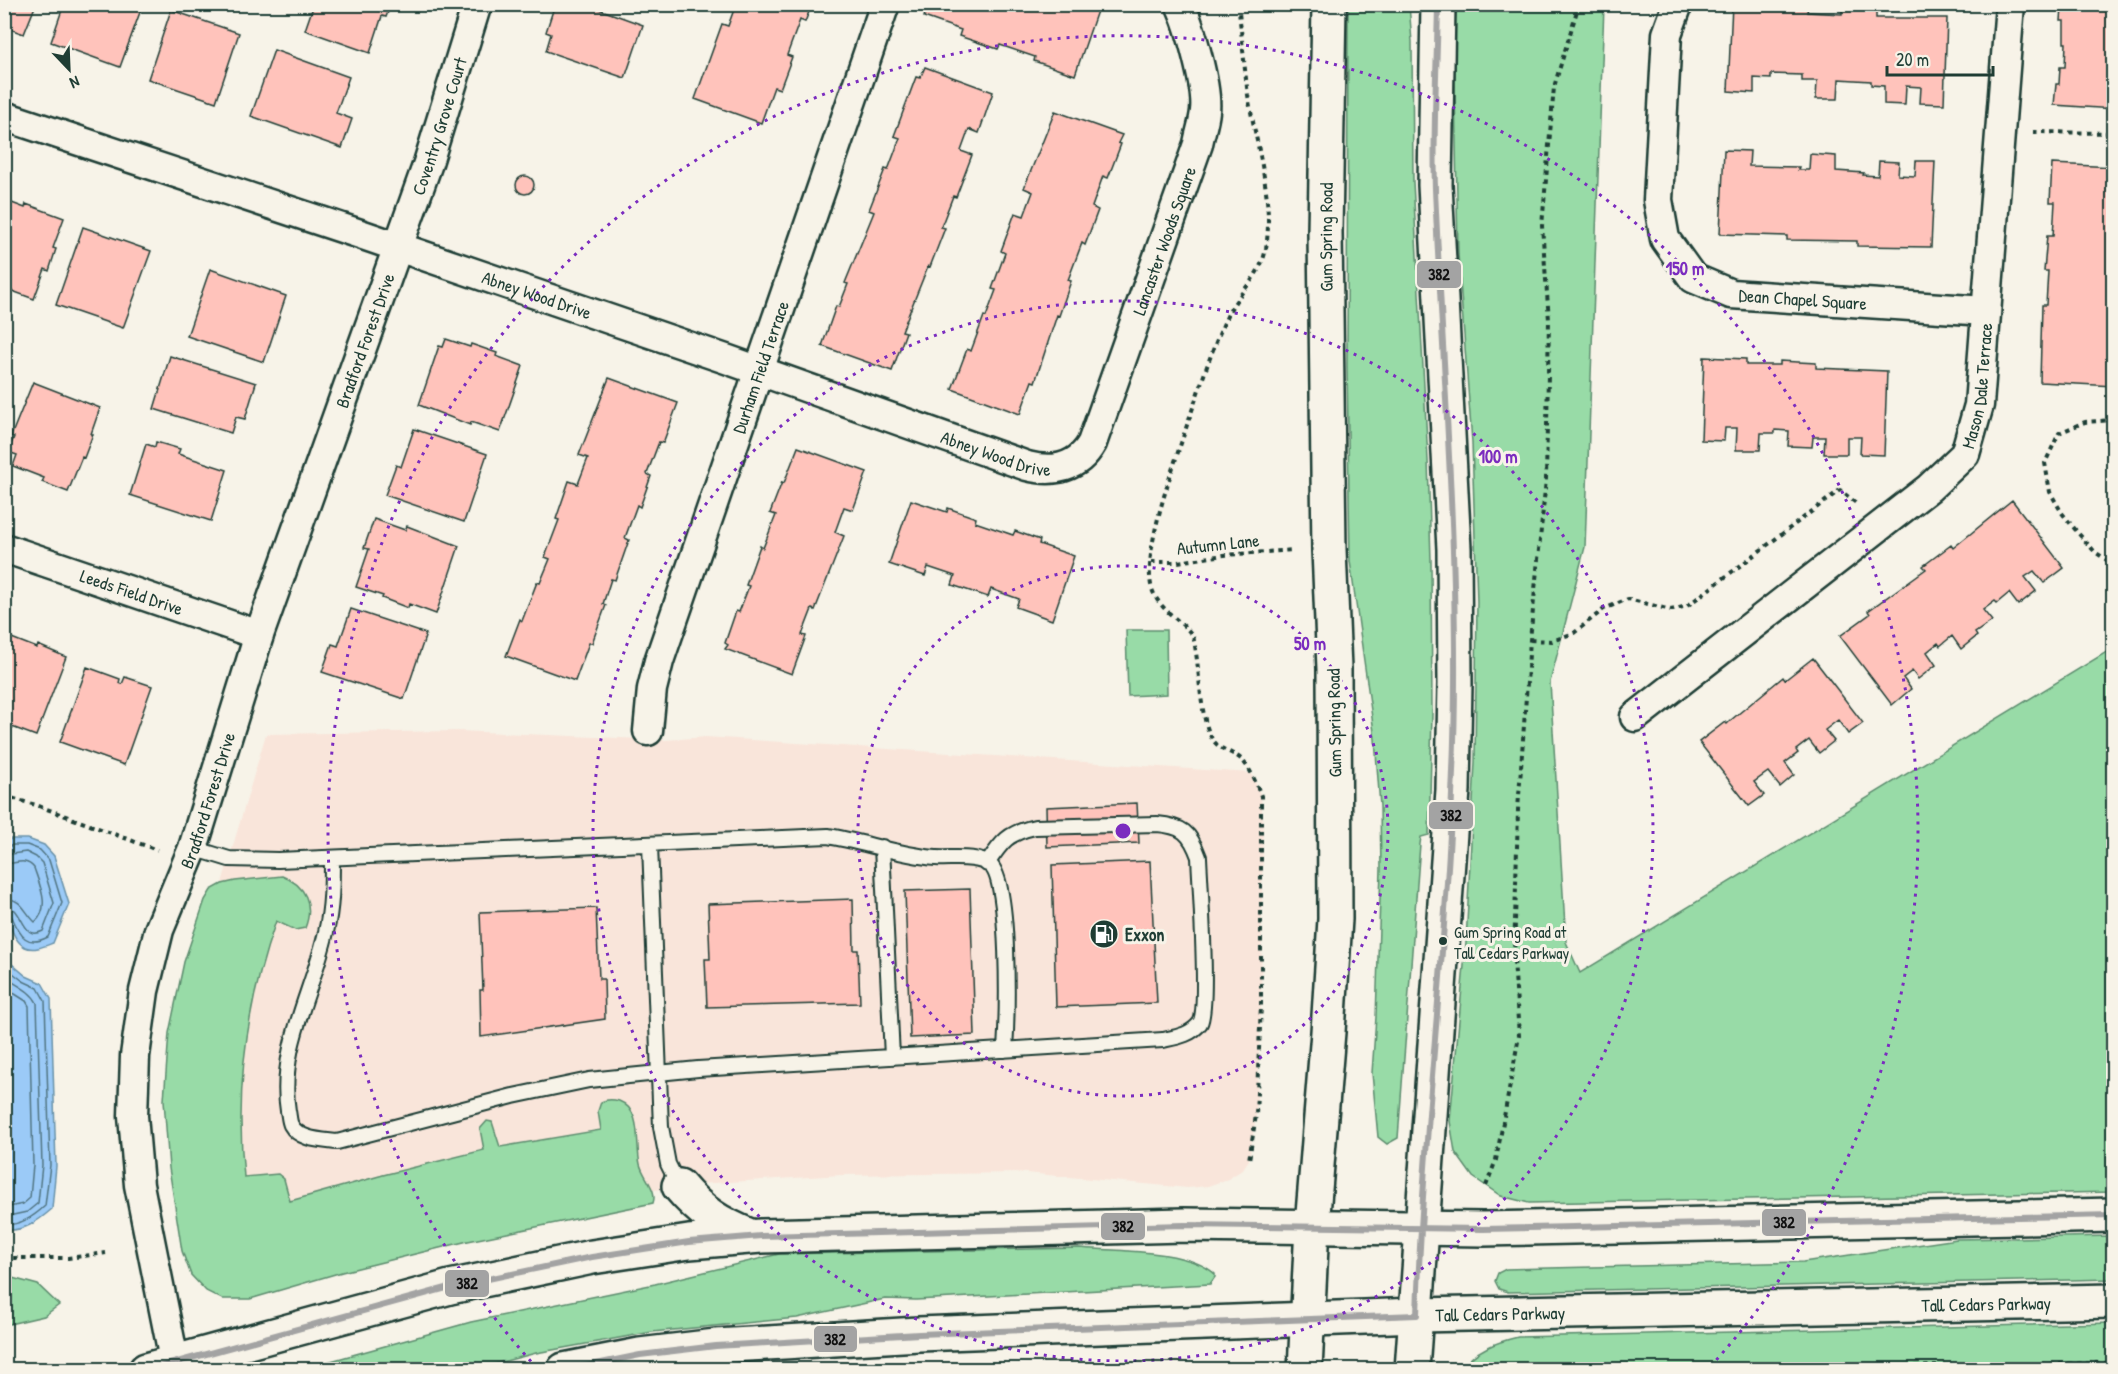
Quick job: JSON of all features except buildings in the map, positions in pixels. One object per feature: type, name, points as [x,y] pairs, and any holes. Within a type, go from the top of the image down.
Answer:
[{"type":"main road","name":"Gum Spring Road","points":[[1305,1370],[1312,1226],[1335,919],[1334,669],[1329,550],[1325,232],[1329,4]]},
{"type":"main road","points":[[1412,1370],[1417,1315],[1420,1229],[1453,790],[1454,549],[1435,184],[1438,4]]},
{"type":"main road","points":[[679,1186],[708,1216],[751,1237]]},
{"type":"main road","points":[[166,1367],[461,1285],[592,1257],[689,1242],[751,1237],[1184,1225],[1483,1229],[2114,1215]]},
{"type":"main road","name":"Tall Cedars Parkway","points":[[564,1370],[640,1355],[716,1346],[931,1334],[1417,1315],[2114,1301]]},
{"type":"street","name":"Coventry Grove Court","points":[[398,248],[428,163],[477,4]]},
{"type":"street","name":"Durham Field Terrace","points":[[648,731],[652,689],[659,661],[885,4]]},
{"type":"street","name":"Lancaster Woods Square","points":[[1070,465],[1082,456],[1092,442],[1198,144],[1205,109],[1200,69],[1186,17],[1180,4]]},
{"type":"street","name":"Dean Chapel Square","points":[[1678,4],[1667,34],[1658,200],[1665,239],[1693,278],[1731,294],[1986,311]]},
{"type":"street","name":"Mason Dale Terrace","points":[[1635,717],[1929,488],[1965,454],[1978,405],[2010,4]]},
{"type":"street","name":"Abney Wood Drive","points":[[4,116],[758,370],[1027,466],[1039,469],[1059,469],[1070,465]]},
{"type":"street","name":"Bradford Forest Drive","points":[[166,1367],[139,1185],[133,1116],[135,1056],[144,991],[159,930],[193,848],[259,635],[398,248]]},
{"type":"street","name":"Leeds Field Drive","points":[[4,549],[259,635]]},
{"type":"lane","points":[[332,858],[330,905],[326,932],[292,1040],[286,1078],[290,1124],[301,1134],[315,1139],[337,1142],[513,1096],[589,1080],[660,1073],[1163,1040],[1191,1032],[1201,1022],[1204,1008],[1199,857],[1194,843],[1184,831],[1175,825],[1157,824],[1035,827],[1021,830],[1003,840],[987,864]]},
{"type":"lane","points":[[193,848],[230,859],[278,860],[828,836],[910,855],[978,859],[991,865],[1000,881],[1004,910],[1005,1050]]},
{"type":"lane","points":[[650,845],[661,1127],[668,1164],[679,1186]]},
{"type":"lane","points":[[882,848],[892,1057]]},
{"type":"path","points":[[1238,4],[1248,94],[1268,206],[1266,250],[1259,271],[1231,310],[1215,343],[1166,488],[1151,562],[1152,588],[1160,606],[1185,625],[1192,636],[1206,722],[1212,738],[1219,747],[1241,759],[1251,772],[1261,796],[1263,823],[1261,1005],[1256,1115],[1249,1160]]},
{"type":"path","points":[[1486,1186],[1496,1160],[1519,1036],[1514,959],[1518,810],[1530,640],[1546,479],[1549,320],[1542,226],[1554,87],[1579,4]]},
{"type":"path","points":[[2023,132],[2114,133]]},
{"type":"path","points":[[2114,420],[2085,422],[2059,433],[2045,463],[2050,492],[2062,513],[2096,552],[2114,565]]},
{"type":"path","points":[[1530,640],[1552,641],[1574,633],[1604,609],[1628,599],[1671,610],[1687,606],[1840,490],[1857,504]]},
{"type":"path","name":"Autumn Lane","points":[[1151,562],[1178,562],[1224,555],[1288,550]]},
{"type":"path","points":[[4,796],[36,805],[157,850]]},
{"type":"path","points":[[4,1258],[68,1258],[106,1252]]},
{"type":"path","points":[[1834,1368],[2114,1363]]},
{"type":"shaded area","points":[[457,731],[666,740],[706,737],[1251,773],[1261,796],[1263,823],[1261,1005],[1256,1115],[1249,1160],[1242,1170],[1228,1179],[1208,1186],[1188,1188],[1026,1173],[841,1175],[698,1184],[195,1247],[204,944],[266,734]]},
{"type":"green space","points":[[1348,5],[1409,5],[1412,42],[1413,182],[1428,460],[1432,714],[1429,835],[1421,837],[1420,844],[1398,1138],[1387,1144],[1378,1137],[1372,1073],[1381,869],[1380,806],[1375,739],[1350,561],[1347,366]]},
{"type":"green space","points":[[1457,5],[1604,5],[1585,547],[1550,682],[1566,942],[1580,973],[2113,648],[2113,1192],[1529,1203],[1501,1196],[1473,1177],[1455,1152],[1450,1121],[1466,943],[1475,762],[1477,602],[1472,442],[1458,254],[1454,29]]},
{"type":"green space","points":[[1126,630],[1166,630],[1167,694],[1128,696]]},
{"type":"green space","points":[[282,876],[302,890],[308,904],[308,920],[305,928],[295,930],[276,921],[258,984],[251,1015],[243,1080],[241,1112],[244,1177],[278,1174],[284,1179],[290,1201],[484,1150],[480,1129],[487,1121],[492,1122],[500,1147],[601,1130],[598,1111],[601,1102],[612,1100],[627,1105],[632,1112],[637,1128],[640,1164],[654,1193],[653,1203],[468,1241],[342,1272],[250,1299],[222,1299],[206,1291],[191,1275],[182,1251],[169,1168],[164,1100],[169,1033],[184,962],[205,900],[211,890],[235,881]]},
{"type":"green space","points":[[2113,1236],[2113,1279],[1508,1292],[1499,1289],[1495,1281],[1498,1273],[1506,1269],[1803,1262],[1957,1239]]},
{"type":"green space","points":[[1079,1248],[1170,1256],[1203,1266],[1215,1274],[1215,1277],[1210,1284],[916,1300],[885,1299],[797,1318],[652,1332],[536,1353],[475,1369],[302,1369],[471,1322],[655,1284],[779,1254]]},
{"type":"green space","points":[[5,1276],[38,1285],[59,1305],[44,1316],[5,1325]]},
{"type":"green space","points":[[2113,1323],[2113,1363],[1723,1370],[1462,1369],[1479,1352],[1494,1344],[1518,1337]]},
{"type":"water","points":[[10,839],[28,839],[44,845],[54,856],[69,904],[53,943],[43,947],[25,947],[17,940],[11,929],[5,900],[4,869],[4,844]]},
{"type":"water","points":[[5,958],[26,976],[42,983],[51,999],[56,1166],[52,1209],[30,1225],[11,1230],[4,1230]]},
{"type":"transit line","name":"382","points":[[567,1370],[640,1355],[716,1346],[919,1334],[1417,1315],[1426,1157],[1450,841],[1455,683],[1451,498],[1435,189],[1438,4]]},
{"type":"transit line","name":"382","points":[[148,1370],[450,1287],[592,1257],[689,1242],[761,1236],[1184,1225],[1483,1229],[2114,1215]]},
{"type":"place","name":"Exxon","points":[[1104,934]]},
{"type":"place","name":"Gum Spring Road at Tall Cedars Parkway","points":[[1443,941]]}]
